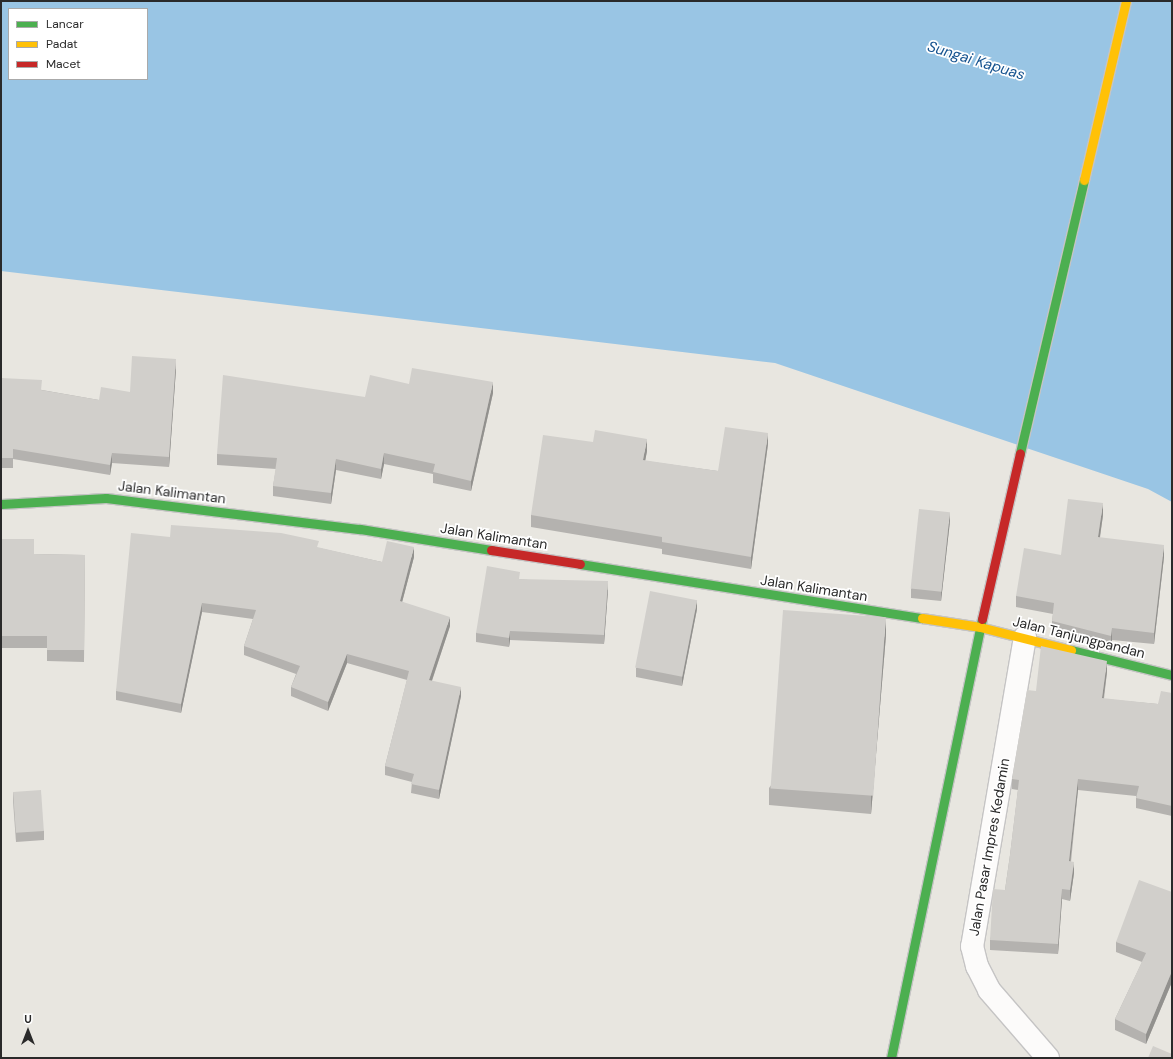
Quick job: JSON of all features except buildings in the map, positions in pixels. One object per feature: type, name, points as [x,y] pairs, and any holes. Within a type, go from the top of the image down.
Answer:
[{"type":"main road","points":[[892,1058],[995,559],[1126,1]]},
{"type":"main road","name":"Jalan Kalimantan","points":[[1,504],[106,498],[352,528],[980,627]]},
{"type":"main road","name":"Jalan Tanjungpandan","points":[[980,627],[1025,637],[1172,675]]},
{"type":"street","name":"Jalan Pasar Impres Kedamin","points":[[1025,637],[972,946],[977,966],[989,990],[1048,1058]]},
{"type":"water","name":"Sungai Kapuas","points":[[1,1],[1172,1],[1172,502],[1148,489],[775,363],[1,271]]},
{"type":"traffic: fast","points":[[1020,453],[1084,180]]},
{"type":"traffic: fast","points":[[1,504],[106,498],[360,529],[491,550]]},
{"type":"traffic: fast","points":[[580,564],[922,618]]},
{"type":"traffic: fast","points":[[891,1058],[982,619]]},
{"type":"traffic: fast","points":[[1071,650],[1172,675]]},
{"type":"traffic: slow","points":[[1084,180],[1126,1]]},
{"type":"traffic: slow","points":[[922,618],[980,627],[1071,650]]},
{"type":"traffic: jam","points":[[982,619],[1020,453]]},
{"type":"traffic: jam","points":[[491,550],[580,564]]}]
